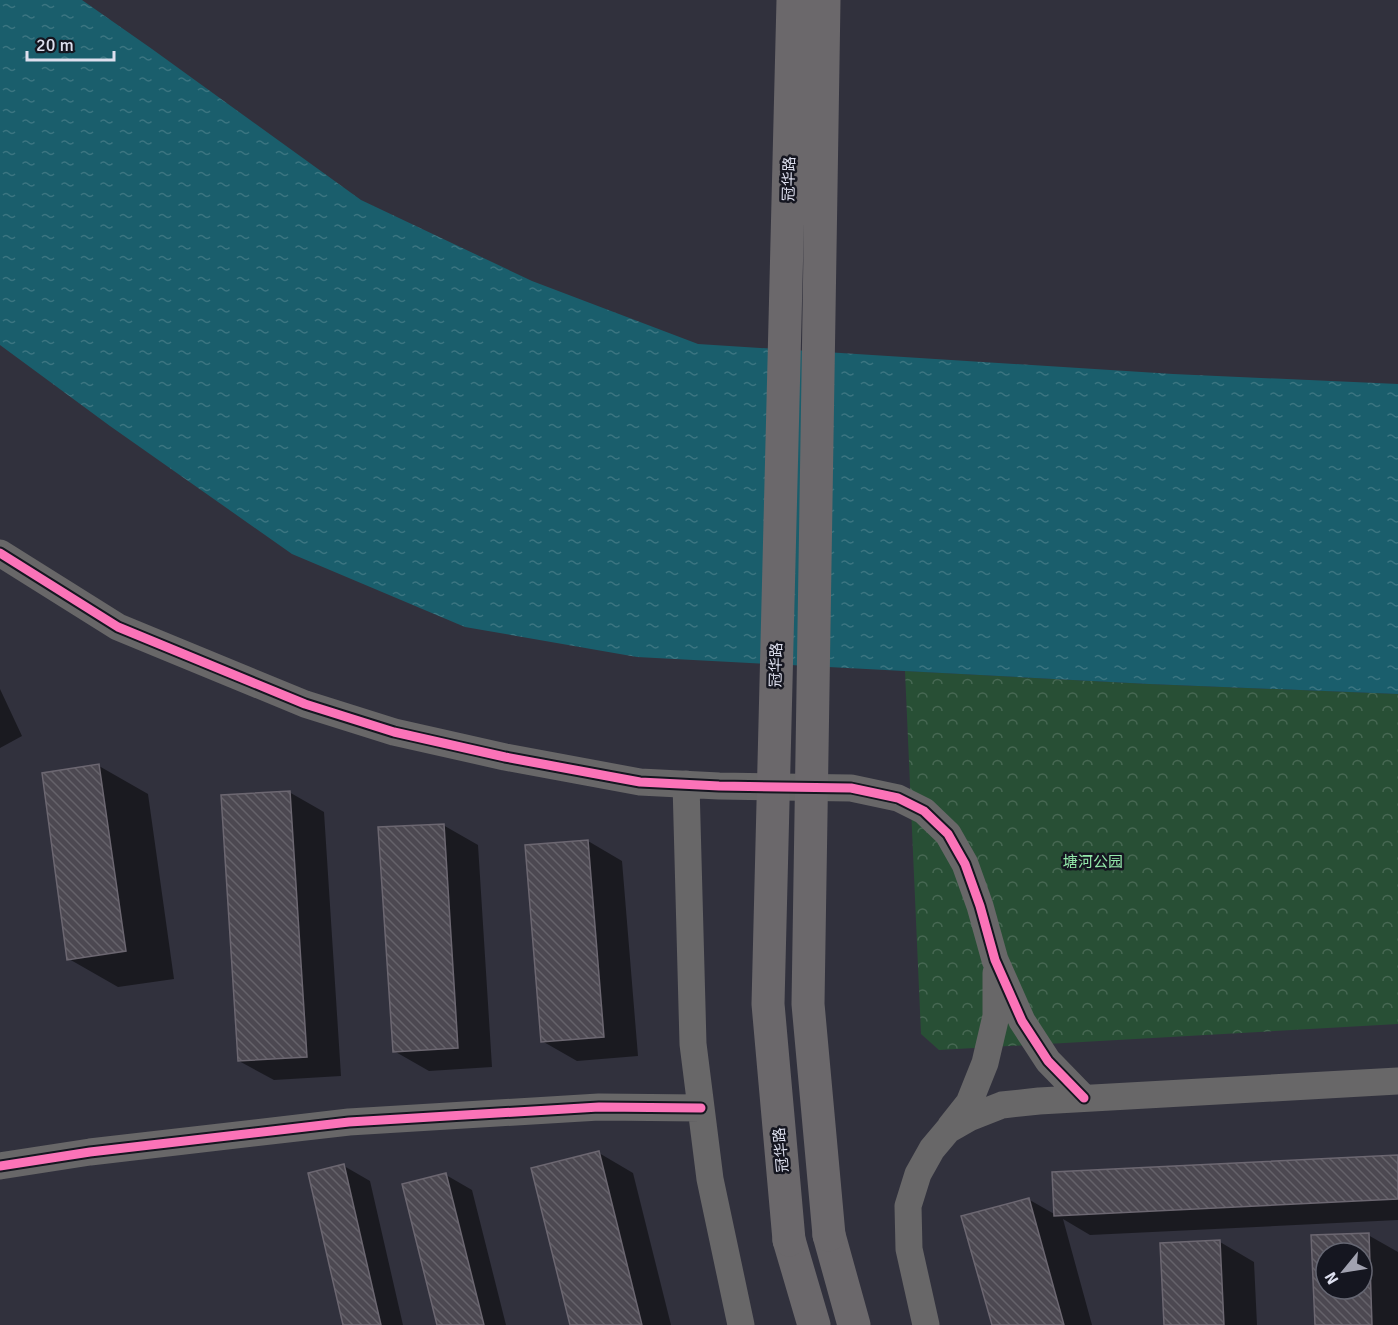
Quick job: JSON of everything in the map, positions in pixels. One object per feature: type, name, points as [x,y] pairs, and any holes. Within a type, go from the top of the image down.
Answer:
[{"type":"main road","name":"冠华路","points":[[793,0],[768,1004],[789,1239],[814,1325]]},
{"type":"main road","points":[[824,0],[808,1004],[830,1235],[854,1325]]},
{"type":"street","points":[[0,553],[118,627],[305,704],[394,732],[505,757],[640,782],[851,788],[898,798],[924,811],[948,834],[965,864],[996,960],[1022,1021],[1048,1061],[1084,1098]]},
{"type":"street","points":[[686,784],[693,1044],[710,1179],[741,1325]]},
{"type":"street","points":[[926,1325],[909,1249],[908,1206],[918,1174],[932,1149],[969,1103],[986,1063],[996,1016],[996,960]]},
{"type":"street","points":[[948,1130],[969,1118],[1002,1105],[1084,1098],[1398,1081]]},
{"type":"street","points":[[0,1166],[90,1152],[349,1122],[599,1107],[701,1108]]},
{"type":"green space","name":"塘河公园","points":[[905,671],[1398,694],[1398,1024],[939,1050],[921,1034]]},
{"type":"water","points":[[0,0],[82,0],[361,200],[532,281],[698,344],[1173,374],[1398,384],[1398,694],[1149,684],[637,657],[465,627],[292,554],[110,426],[0,345]]},
{"type":"building","points":[[99,764],[126,951],[67,960],[42,773]]},
{"type":"building","points":[[290,791],[307,1057],[238,1061],[221,795]]},
{"type":"building","points":[[444,824],[458,1048],[393,1052],[378,827]]},
{"type":"building","points":[[588,840],[604,1037],[541,1042],[525,845]]},
{"type":"building","points":[[599,1151],[642,1325],[570,1325],[531,1168]]},
{"type":"building","points":[[1398,1155],[1398,1199],[1054,1216],[1052,1172]]},
{"type":"building","points":[[344,1164],[381,1325],[343,1325],[308,1173]]},
{"type":"building","points":[[446,1173],[484,1325],[437,1325],[402,1184]]},
{"type":"building","points":[[1029,1198],[1064,1325],[992,1325],[961,1216]]},
{"type":"building","points":[[1369,1233],[1369,1241],[1314,1241],[1314,1301],[1371,1301],[1372,1325],[1315,1325],[1311,1235]]},
{"type":"building","points":[[1220,1240],[1224,1325],[1164,1325],[1160,1243]]},
{"type":"cycle path","points":[[0,553],[118,627],[305,704],[394,732],[505,757],[640,782],[851,788],[898,798],[924,811],[948,834],[965,864],[995,960],[1022,1021],[1048,1061],[1084,1098]]},
{"type":"cycle path","points":[[0,1166],[90,1152],[349,1122],[599,1107],[701,1108]]}]
